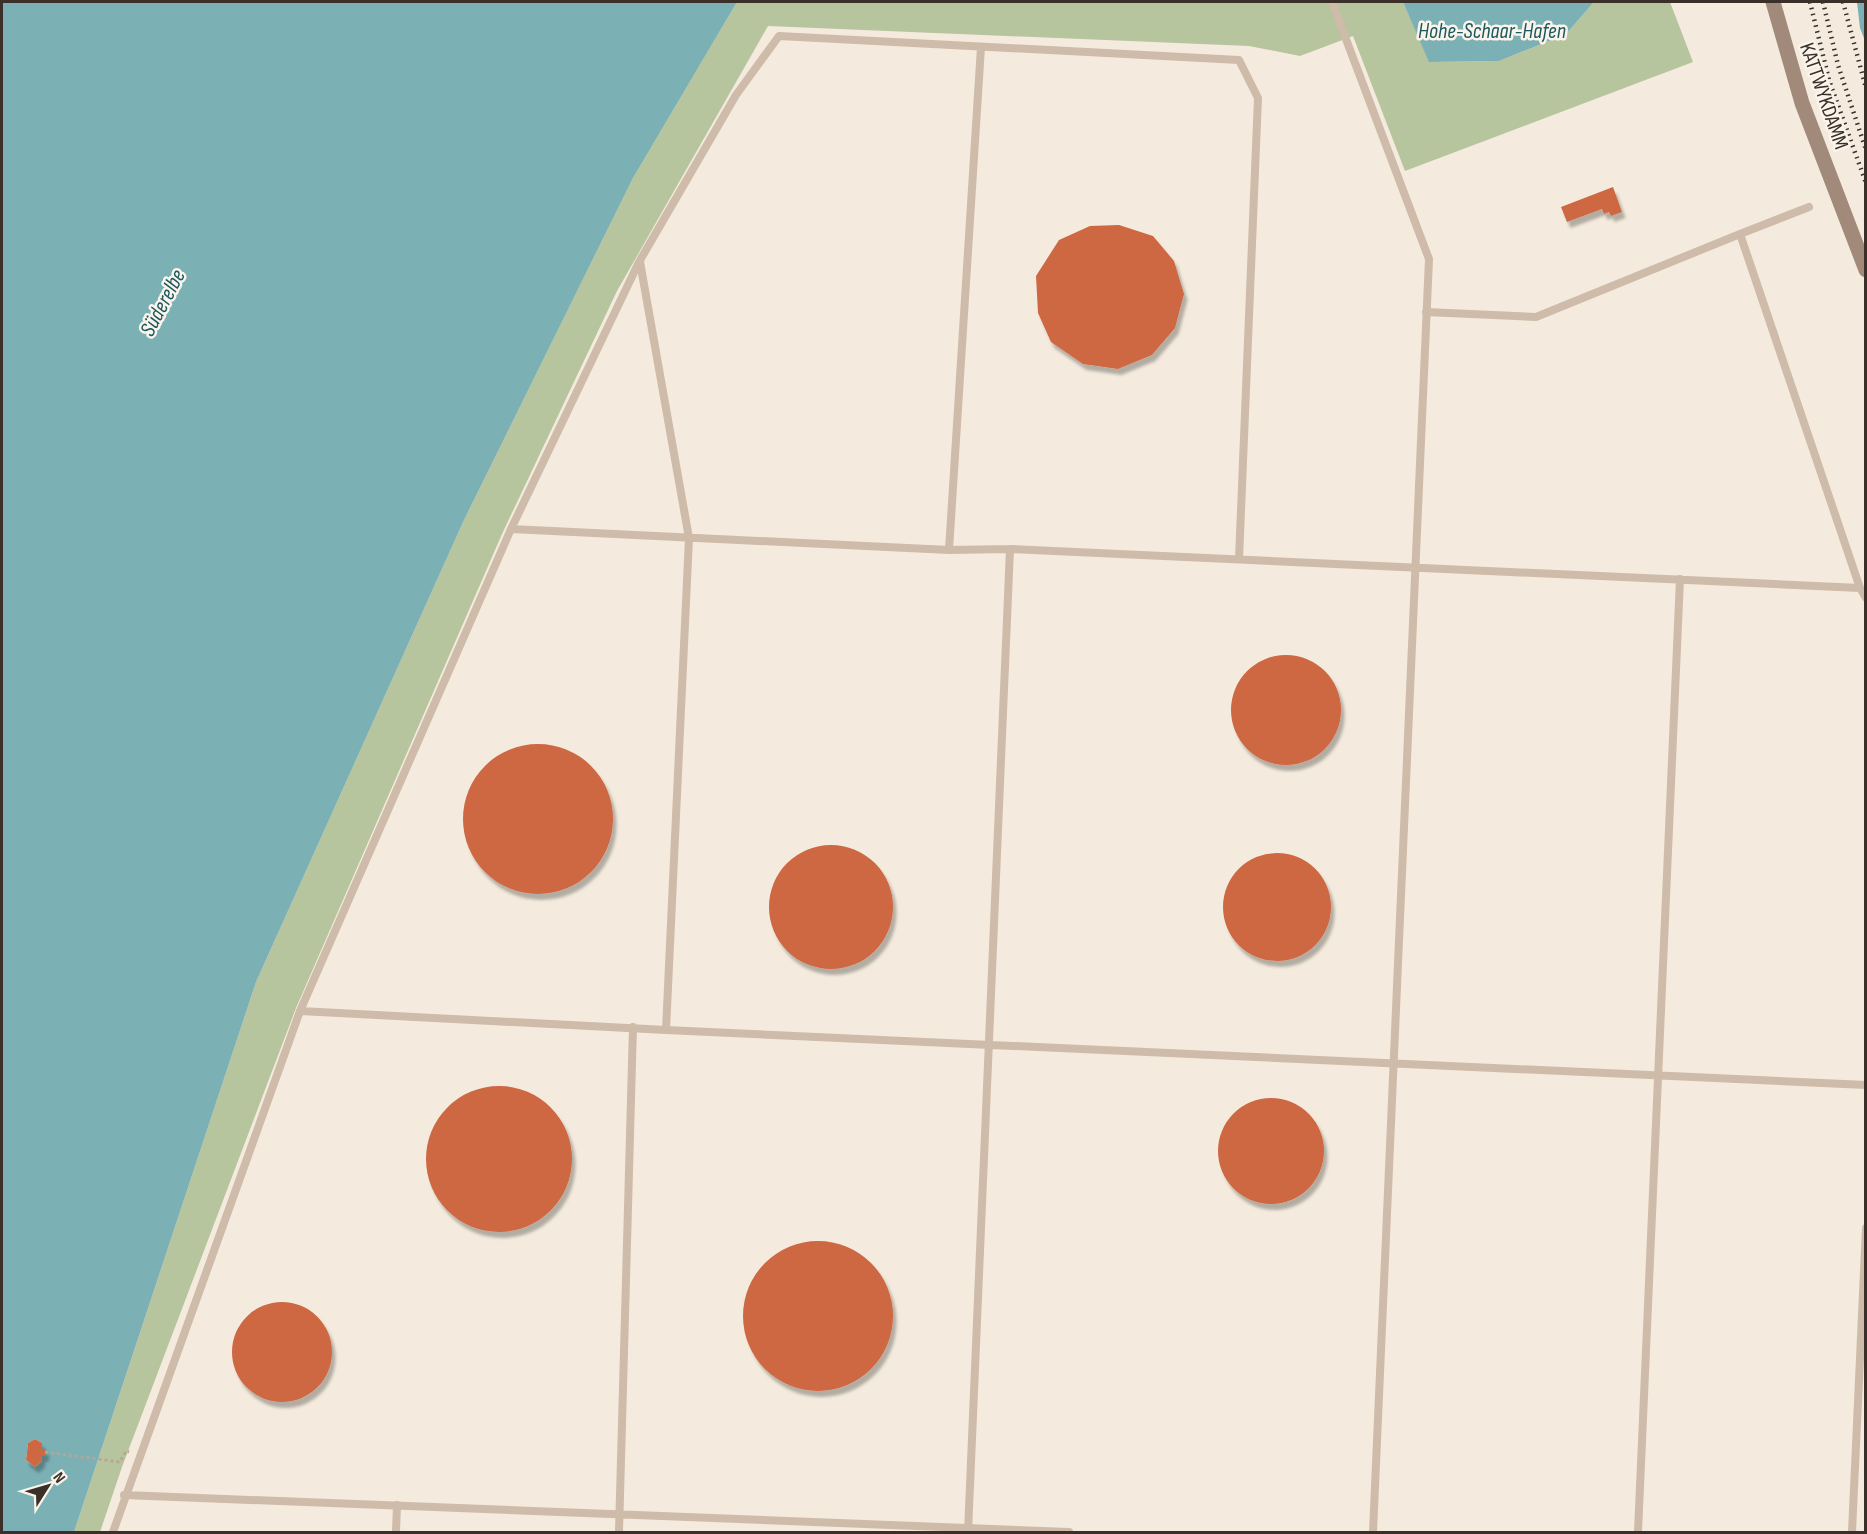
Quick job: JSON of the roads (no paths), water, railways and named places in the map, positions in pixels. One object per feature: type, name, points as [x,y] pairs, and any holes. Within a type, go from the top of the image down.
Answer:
[{"type":"main road","name":"KATTWYKDAMM","points":[[1773,2],[1802,103],[1866,270]]},
{"type":"lane","points":[[1332,2],[1429,259],[1373,1533]]},
{"type":"lane","points":[[113,1533],[124,1495],[300,1011],[511,529],[639,262],[736,95],[779,36],[1239,60],[1258,98],[1239,559]]},
{"type":"lane","points":[[950,550],[981,47]]},
{"type":"lane","points":[[1426,312],[1536,317],[1809,207]]},
{"type":"lane","points":[[1740,234],[1860,588],[1866,598]]},
{"type":"lane","points":[[639,262],[688,538],[666,1030]]},
{"type":"lane","points":[[511,529],[950,550],[1010,549],[1239,559],[1860,588]]},
{"type":"lane","points":[[968,1530],[1010,549]]},
{"type":"lane","points":[[1638,1533],[1680,579]]},
{"type":"lane","points":[[300,1011],[1866,1085]]},
{"type":"lane","points":[[619,1533],[633,1027]]},
{"type":"lane","points":[[1852,1533],[1866,1228]]},
{"type":"lane","points":[[124,1495],[1069,1533]]},
{"type":"lane","points":[[396,1533],[397,1505]]},
{"type":"water","name":"Süderelbe","points":[[2,2],[737,2],[633,178],[464,520],[256,982],[74,1532],[2,1532]],"holes":[[[35,1439],[42,1443],[41,1462],[35,1467],[26,1460],[28,1443]]]},
{"type":"water","name":"Hohe-Schaar-Hafen","points":[[1403,2],[1594,2],[1566,34],[1499,61],[1429,62]]},
{"type":"water","points":[[1857,2],[1865,2],[1865,41],[1860,28]]},
{"type":"railway","points":[[1810,2],[1829,80],[1866,183]]},
{"type":"railway","points":[[1823,2],[1838,65],[1866,150]]},
{"type":"railway","points":[[1843,2],[1866,88]]}]
